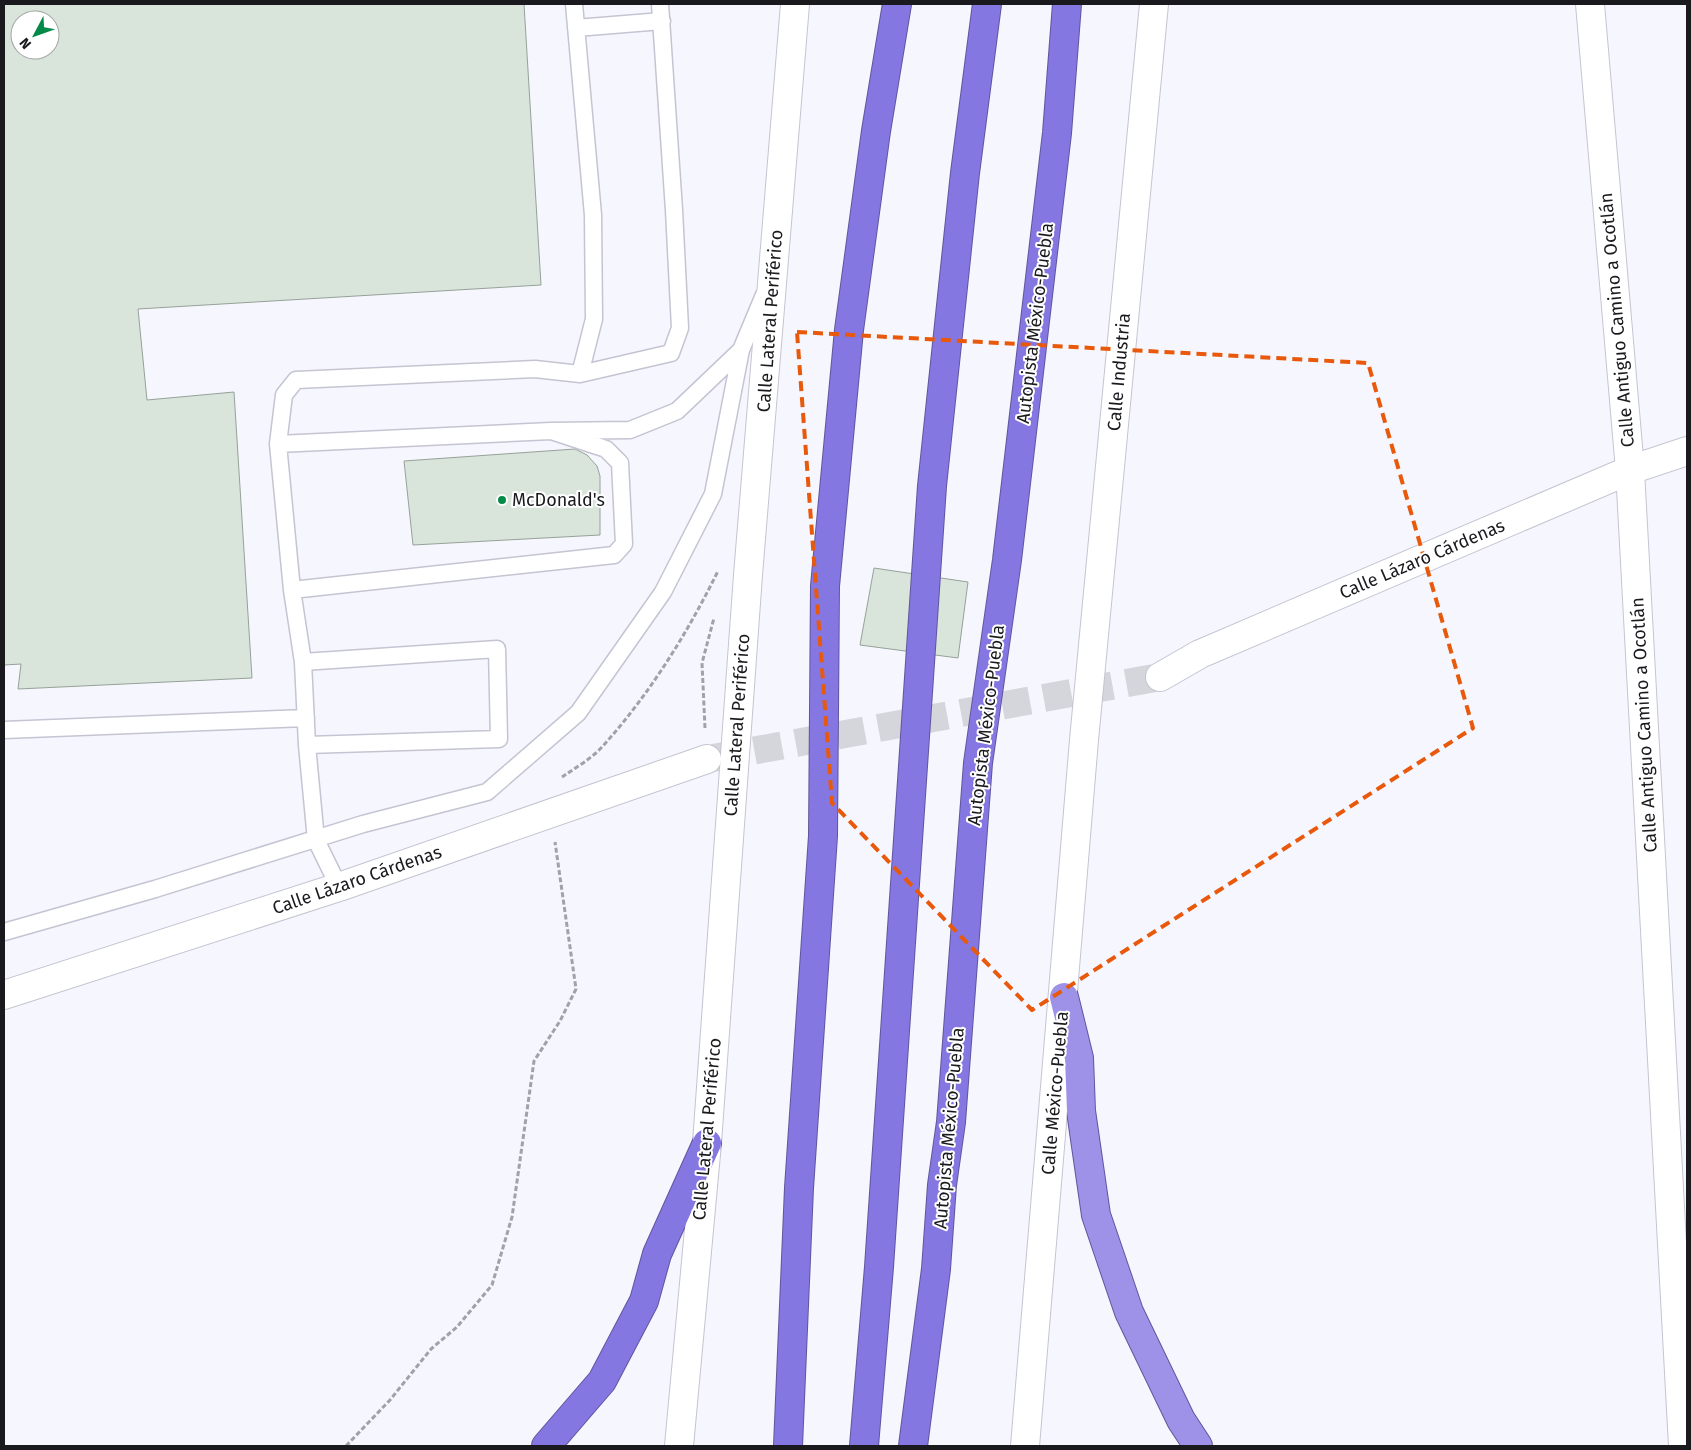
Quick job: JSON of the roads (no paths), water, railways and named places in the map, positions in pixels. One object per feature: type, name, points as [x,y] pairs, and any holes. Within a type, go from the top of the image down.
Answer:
[{"type":"highway","points":[[788,1446],[799,1188],[823,836],[825,586],[849,330],[876,131],[897,4]]},
{"type":"highway","points":[[864,1446],[880,1257],[932,486],[965,173],[987,4]]},
{"type":"highway","name":"Autopista México-Puebla","points":[[913,1446],[935,1278],[942,1185],[951,1122],[978,763],[1008,550],[1057,133],[1067,4]]},
{"type":"highway","points":[[1064,997],[1079,1058],[1081,1111],[1096,1215],[1129,1312],[1181,1420],[1198,1446]]},
{"type":"highway","points":[[546,1446],[602,1380],[644,1301],[657,1254],[707,1143]]},
{"type":"street","name":"Calle Lateral Periférico","points":[[679,1446],[707,1143],[748,585],[795,4]]},
{"type":"street","name":"Calle Industria","points":[[1084,740],[1154,4]]},
{"type":"street","name":"Calle Antiguo Camino a Ocotlán","points":[[1590,4],[1630,470],[1681,1280],[1683,1446]]},
{"type":"street","name":"Calle Lázaro Cárdenas","points":[[1160,676],[1200,654],[1630,470],[1687,451]]},
{"type":"street","name":"Calle México-Puebla","points":[[1025,1446],[1084,740]]},
{"type":"street","name":"Calle Lázaro Cárdenas","points":[[4,995],[339,888],[707,759]]},
{"type":"lane","points":[[574,4],[593,234],[594,319],[580,374]]},
{"type":"lane","points":[[339,888],[316,840],[307,745],[303,662],[292,590],[278,444],[284,395],[296,380],[535,369],[580,374],[671,353],[680,328],[660,4]]},
{"type":"lane","points":[[576,28],[662,21]]},
{"type":"lane","points":[[4,932],[316,840],[363,824],[487,792],[578,713],[663,592],[712,494],[741,350],[773,273]]},
{"type":"lane","points":[[278,444],[551,431],[630,430],[677,412],[741,350]]},
{"type":"lane","points":[[292,590],[614,555],[624,544],[620,464],[606,449],[551,431]]},
{"type":"lane","points":[[303,662],[497,649],[499,740],[307,745]]},
{"type":"lane","points":[[4,730],[306,718]]},
{"type":"tunnel","points":[[713,758],[1160,677]]},
{"type":"place","name":"McDonald's","points":[[502,500]]}]
